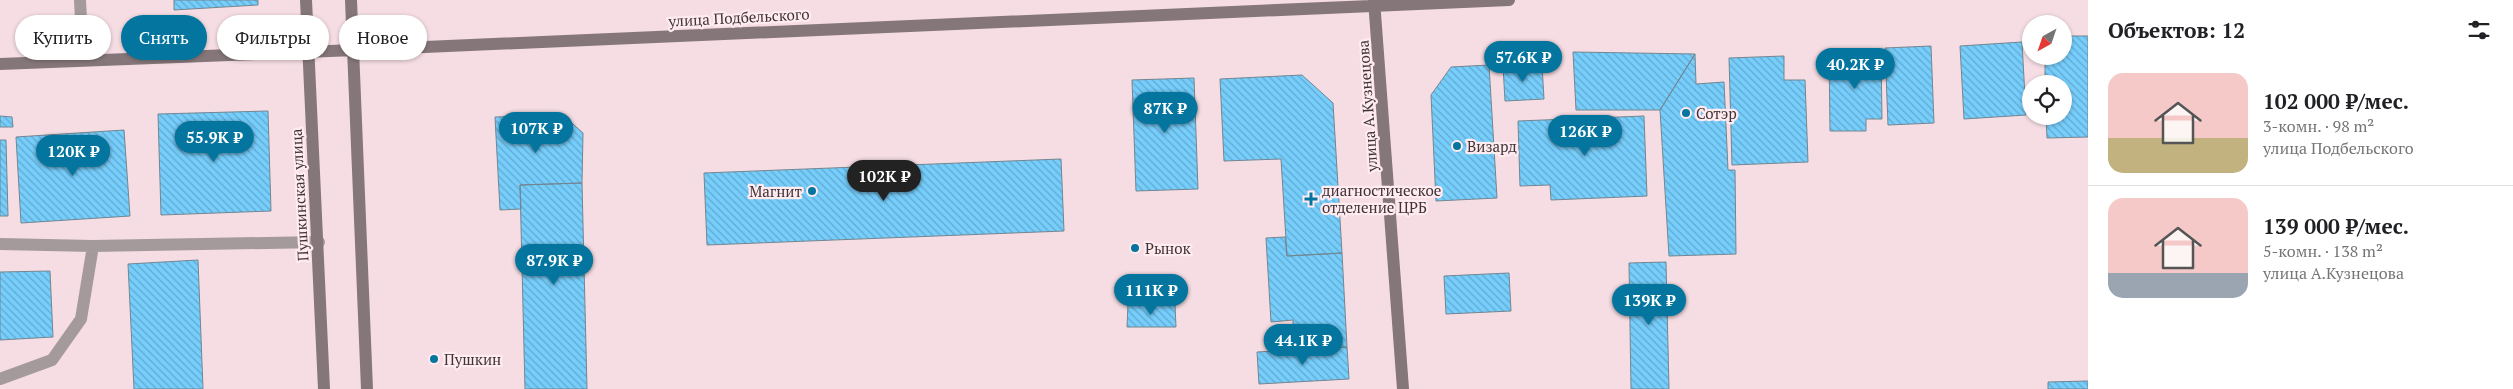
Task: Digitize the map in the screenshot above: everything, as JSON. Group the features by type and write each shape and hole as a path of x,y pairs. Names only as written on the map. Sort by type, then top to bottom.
{"main road":[{"name":"Пушкинская улица","path":"306,0 307,15"},
{"path":"351,0 352,15"},
{"name":"улица Подбельского","path":"427,47 1374,3 1509,0"},
{"name":"улица А.Кузнецова","path":"1374,3 1403,389"},
{"name":"улица Подбельского","path":"111,59 217,55"},
{"name":"улица Подбельского","path":"0,64 84,60"},
{"name":"Пушкинская улица","path":"309,60 319,242 324,389"},
{"path":"354,60 367,389"}],"lane":[{"path":"80,0 81,15"},
{"path":"0,244 93,246 319,242"},
{"path":"0,379 52,360 81,319 93,246"}],"building":[{"path":"174,0 258,0 258,5 174,10"},
{"path":"2072,36 2088,36 2088,137 2047,138 2046,125 2072,125 2072,75 2045,75 2045,65 2072,65"},
{"path":"2022,42 2024,75 2022,75 2022,115 1964,119 1960,46"},
{"path":"1931,46 1934,123 1888,125 1885,48"},
{"path":"1573,52 1695,54 1660,110 1576,110"},
{"path":"1829,52 1881,52 1882,119 1866,119 1866,131 1830,131"},
{"path":"1695,54 1696,84 1724,82 1728,170 1735,170 1736,254 1669,256 1660,110"},
{"path":"1784,56 1784,80 1805,80 1808,162 1732,165 1729,58"},
{"path":"1489,65 1497,198 1436,201 1431,95 1451,67"},
{"path":"1542,65 1544,99 1505,101 1503,66"},
{"name":"диагностическое отделение ЦРБ","path":"1302,75 1333,103 1342,253 1287,256 1281,159 1224,161 1220,79"},
{"path":"1194,78 1198,189 1136,191 1132,80"},
{"path":"268,111 271,211 161,215 158,114"},
{"path":"563,115 583,133 582,183 520,185 521,209 500,210 495,117"},
{"path":"0,116 12,117 13,127 0,127"},
{"path":"1644,116 1647,196 1551,200 1550,185 1520,186 1518,121"},
{"path":"124,130 130,216 21,223 16,137"},
{"path":"0,140 6,140 8,216 0,216"},
{"path":"1061,159 1064,231 707,245 704,173"},
{"path":"582,183 587,389 525,389 520,185"},
{"path":"1285,237 1287,256 1342,253 1347,347 1294,350 1293,320 1271,322 1266,238"},
{"path":"198,260 203,389 134,389 128,264"},
{"path":"1666,262 1669,389 1631,389 1629,263"},
{"path":"50,271 53,337 0,340 0,272"},
{"path":"1509,273 1511,311 1446,314 1444,276"},
{"path":"1128,304 1175,305 1176,327 1127,327"},
{"path":"1347,347 1349,379 1259,384 1257,352"},
{"path":"2088,381 2088,389 2048,389 2048,382"}],"place":[{"name":"Сотэр","path":"1686,113"},
{"name":"Визард","path":"1457,146"},
{"name":"Магнит","path":"812,191"},
{"name":"диагностическое отделение ЦРБ","path":"1311,199"},
{"name":"Рынок","path":"1135,248"},
{"name":"Пушкин","path":"434,359"}]}
